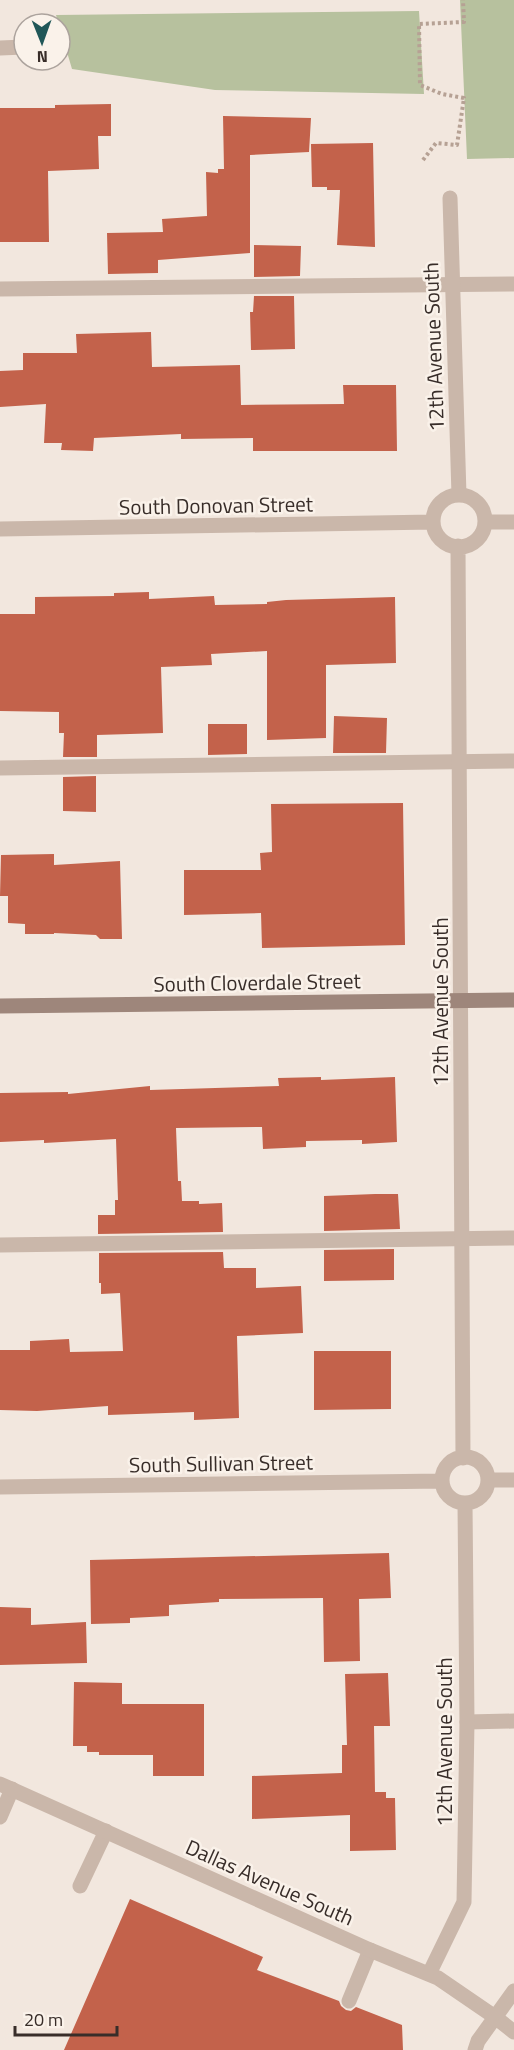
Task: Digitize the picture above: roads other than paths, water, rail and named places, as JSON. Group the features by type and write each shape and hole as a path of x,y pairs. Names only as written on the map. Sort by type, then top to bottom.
{"main road":[{"name":"South Cloverdale Street","path":"0,1006 514,1000"}],"street":[{"name":"12th Avenue South","path":"450,198 459,495"},
{"path":"0,289 514,284"},
{"path":"459,495 473,499 479,504 485,522 481,535 475,541 458,546 450,545 442,540 436,533 433,522 436,508 442,501 459,495"},
{"name":"South Donovan Street","path":"0,529 433,522"},
{"path":"485,522 514,522"},
{"name":"12th Avenue South","path":"458,546 464,1458"},
{"path":"0,768 514,761"},
{"path":"0,1245 514,1239"},
{"path":"464,1458 482,1464 488,1480 482,1497 465,1503 452,1500 442,1481 444,1471 449,1464 454,1460 464,1458"},
{"path":"488,1480 514,1480"},
{"name":"South Sullivan Street","path":"0,1487 442,1481"},
{"name":"12th Avenue South","path":"429,1974 464,1902 467,1722 465,1503"},
{"path":"467,1722 514,1721"},
{"path":"0,1817 6,1786"},
{"name":"Dallas Avenue South","path":"6,1786 370,1950 429,1974 514,2032"},
{"path":"80,1886 106,1831"},
{"path":"350,2001 370,1950"},
{"path":"475,2050 478,2041 514,1991"}]}
